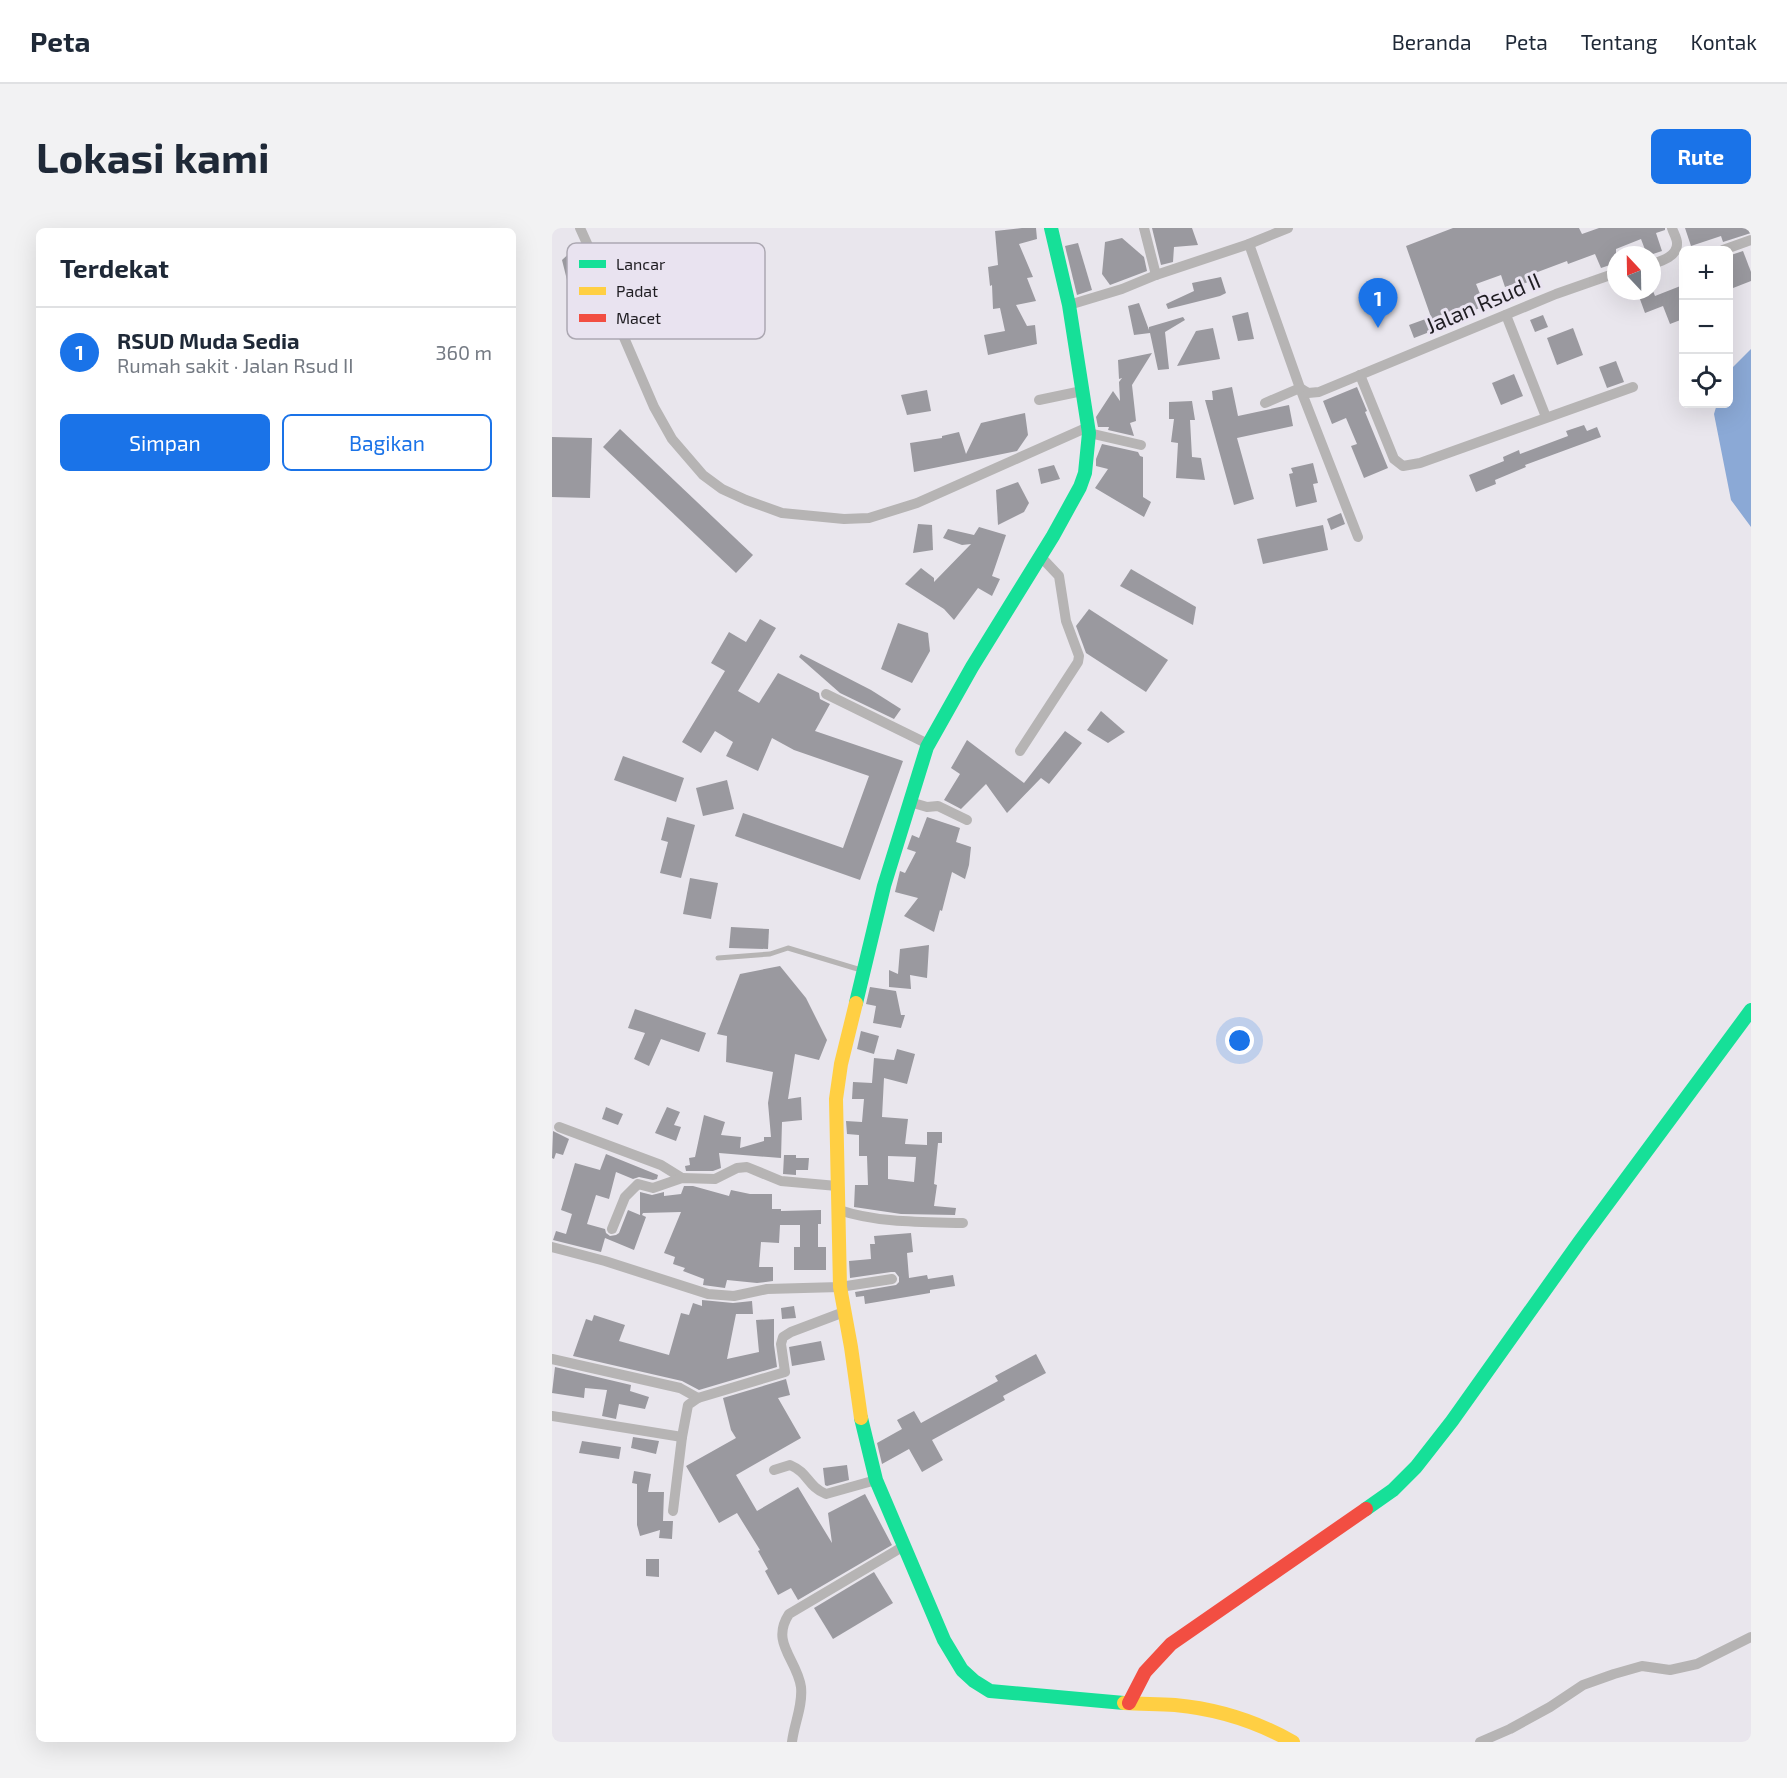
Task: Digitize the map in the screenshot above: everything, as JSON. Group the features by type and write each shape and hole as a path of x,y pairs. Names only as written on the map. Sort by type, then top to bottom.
{"street":[{"path":"580,228 587,243"},
{"path":"1051,228 1069,305 1089,430 1085,473 1041,557 972,667 928,744 884,886 841,1064 836,1099 840,1287 861,1418 876,1480 953,1660 976,1684 990,1691 1219,1710 1247,1718 1293,1742"},
{"path":"1144,228 1156,275"},
{"path":"1069,305 1250,244 1288,228"},
{"path":"1672,228 1679,248"},
{"path":"1733,246 1751,240"},
{"path":"1661,261 1672,255 1677,243"},
{"path":"1250,244 1300,388 1358,537"},
{"name":"Jalan Rsud II","path":"1300,388 1308,393 1319,392 1607,276"},
{"path":"1506,315 1546,417"},
{"path":"625,339 654,407 672,440 704,475 722,489 783,513 844,519 869,518 917,503 1089,430 1141,446"},
{"path":"1360,375 1394,459 1403,466 1420,463 1633,387"},
{"path":"1265,403 1300,388"},
{"path":"1039,400 1082,391"},
{"path":"1020,751 1078,662 1079,656 1066,621 1059,576 1041,557"},
{"path":"826,694 928,744"},
{"path":"910,802 927,807 938,806 967,820"},
{"path":"1129,1703 1145,1672 1171,1644 1393,1490 1404,1480 1452,1421 1580,1241 1751,1010"},
{"path":"559,1127 662,1165 682,1178"},
{"path":"612,1229 625,1197 638,1184 653,1188 682,1178 716,1179 737,1168 747,1167 781,1181 837,1186"},
{"path":"839,1210 856,1216 918,1222 963,1223"},
{"path":"552,1247 605,1261 708,1294 734,1296 767,1289 840,1287 892,1279"},
{"path":"673,1511 688,1405 698,1398 785,1372 781,1344 783,1337 844,1312"},
{"path":"552,1360 680,1388 698,1398"},
{"path":"552,1416 682,1437"},
{"path":"774,1470 790,1465 801,1470 814,1489 825,1494 876,1480"},
{"path":"792,1742 793,1728 801,1701 801,1686 782,1642 782,1624 789,1614 904,1546"},
{"path":"1480,1742 1530,1718 1583,1685 1642,1666 1670,1670 1697,1664 1751,1638"}],"lane":[{"path":"718,958 770,954 788,948 863,970"}],"water":[{"path":"1751,349 1751,527 1731,500 1714,414 1716,408 1733,408 1733,367"}],"building":[{"path":"1036,228 1037,239 1019,244 1033,277 1027,278 1036,301 1016,305 1027,326 1035,325 1037,344 988,355 984,335 1005,331 1000,308 993,309 992,285 990,286 988,267 998,265 995,231"},
{"path":"1152,228 1192,228 1198,245 1174,247 1173,262 1161,265"},
{"path":"1453,228 1579,228 1582,234 1599,228 1665,228 1656,233 1660,246 1644,246 1641,239 1624,246 1607,246 1607,266 1601,268 1595,254 1535,273 1537,279 1520,285 1519,282 1505,287 1501,275 1476,284 1485,306 1462,315 1463,319 1414,338 1409,325 1431,317 1406,246"},
{"path":"1685,228 1751,228 1751,233 1723,242 1721,236 1691,246"},
{"path":"1122,238 1144,257 1147,271 1110,285 1102,274 1105,242"},
{"path":"1078,243 1092,290 1077,295 1065,246"},
{"path":"1743,251 1751,272 1751,281 1733,288 1733,254"},
{"path":"567,255 567,280 562,260"},
{"path":"1221,277 1226,293 1168,309 1166,304 1194,291 1192,283"},
{"path":"1679,287 1679,321 1670,324 1663,306 1645,313 1640,300 1661,300 1661,294"},
{"path":"1139,303 1149,330 1149,327 1183,317 1185,320 1165,332 1169,369 1158,370 1150,333 1134,335 1128,306"},
{"path":"1248,312 1254,339 1238,341 1232,316"},
{"path":"1543,315 1548,327 1535,332 1530,320"},
{"path":"1213,328 1220,359 1177,366 1196,331"},
{"path":"1573,328 1583,355 1557,365 1547,338"},
{"path":"1152,353 1132,385 1136,421 1130,423 1134,436 1108,430 1109,427 1098,427 1096,417 1113,391 1120,401 1119,382 1122,378 1119,379 1118,360"},
{"path":"1616,361 1624,382 1607,388 1599,367"},
{"path":"1514,374 1523,396 1501,405 1492,383"},
{"path":"1232,387 1238,416 1289,405 1293,426 1237,438 1254,499 1234,505 1205,400 1213,400 1212,391"},
{"path":"1357,387 1388,468 1364,478 1351,446 1357,444 1346,418 1332,424 1323,401"},
{"path":"927,390 931,411 907,415 901,395"},
{"path":"1192,401 1195,420 1190,420 1192,457 1201,458 1205,480 1176,478 1178,443 1171,442 1174,419 1169,419 1169,402"},
{"path":"1025,413 1028,435 1017,451 914,472 910,443 942,438 942,436 959,432 966,454 981,423"},
{"path":"1584,425 1587,431 1597,427 1601,437 1525,465 1526,467 1495,480 1496,484 1476,492 1469,475 1504,461 1503,457 1519,450 1520,454 1568,436 1566,431"},
{"path":"620,429 753,555 736,573 603,447"},
{"path":"552,437 592,438 590,498 552,497"},
{"path":"1102,444 1138,452 1143,457 1143,497 1151,502 1144,517 1095,488 1108,469 1096,466 1096,459"},
{"path":"1313,463 1318,483 1313,484 1317,502 1296,507 1289,474 1293,473 1291,468"},
{"path":"1054,465 1060,479 1041,484 1038,469"},
{"path":"1018,482 1029,503 1024,512 998,525 996,490"},
{"path":"1341,513 1345,524 1331,530 1327,519"},
{"path":"918,524 932,525 933,550 913,553"},
{"path":"1323,525 1328,550 1263,564 1257,539"},
{"path":"979,527 1006,535 992,576 1000,579 992,596 978,588 954,620 944,609 905,584 921,568 934,578 934,582 971,544 962,545 943,538 948,529 974,535"},
{"path":"1131,569 1196,607 1193,625 1120,586"},
{"path":"1089,609 1168,660 1146,692 1086,653 1076,626"},
{"path":"760,619 776,628 738,691 759,703 778,673 819,693 820,699 830,704 815,731 903,761 860,880 735,836 743,813 843,848 869,776 794,750 772,738 758,771 726,756 733,742 715,731 701,753 682,742 725,671 711,663 729,632 746,642"},
{"path":"898,623 928,633 930,651 912,683 881,669"},
{"path":"801,654 871,690 901,709 894,719 840,693 799,657"},
{"path":"1101,711 1125,732 1108,743 1087,730"},
{"path":"1065,731 1082,743 1049,784 1041,778 1007,813 986,784 961,809 944,800 960,774 951,768 967,740 1024,783"},
{"path":"623,756 684,778 676,802 614,780"},
{"path":"727,780 734,809 703,816 696,788"},
{"path":"667,817 695,825 681,878 660,873 668,842 661,840"},
{"path":"927,817 960,828 956,842 971,847 965,879 952,872 934,932 904,916 918,898 895,892 900,871 905,873 916,852 907,849 912,835 919,838"},
{"path":"690,878 718,883 711,919 683,914"},
{"path":"731,927 769,929 768,949 729,948"},
{"path":"929,945 927,978 910,975 911,989 889,987 889,970 898,974 900,949"},
{"path":"780,966 806,998 827,1040 819,1060 795,1054 788,1099 801,1097 802,1120 782,1122 781,1158 719,1153 721,1168 713,1171 686,1171 685,1166 690,1165 689,1158 695,1157 704,1115 725,1122 721,1135 741,1137 740,1148 764,1141 764,1137 771,1137 768,1103 773,1072 726,1062 727,1036 717,1034 740,974"},
{"path":"870,987 896,991 901,1015 905,1015 901,1028 873,1023 876,1006 866,1004"},
{"path":"635,1009 706,1033 699,1052 661,1039 649,1066 634,1059 645,1033 628,1028"},
{"path":"861,1031 879,1036 874,1054 857,1049"},
{"path":"897,1049 915,1054 907,1084 884,1078 882,1117 908,1119 905,1144 927,1145 927,1132 942,1132 942,1143 938,1143 934,1206 956,1208 955,1215 901,1214 854,1207 855,1185 868,1185 867,1156 859,1156 859,1135 847,1134 846,1121 862,1122 864,1099 852,1099 853,1082 872,1083 874,1058 894,1060","holes":["888,1156 916,1157 914,1182 888,1179"]},
{"path":"606,1107 623,1114 618,1125 602,1119"},
{"path":"667,1107 680,1112 674,1125 681,1127 676,1141 655,1133"},
{"path":"553,1131 569,1139 563,1155 556,1153 554,1159 552,1158"},
{"path":"606,1154 658,1175 657,1179 639,1177 633,1179 616,1172 609,1199 596,1195 587,1224 605,1229 610,1236 616,1235 619,1233 628,1210 640,1215 640,1192 652,1195 664,1192 664,1196 681,1194 684,1186 693,1186 729,1196 731,1190 750,1194 772,1194 772,1209 781,1209 781,1211 821,1210 821,1224 818,1224 818,1247 826,1247 826,1270 794,1270 794,1247 800,1247 800,1225 780,1225 779,1243 761,1242 759,1267 773,1267 773,1281 757,1283 727,1280 725,1288 703,1285 704,1279 683,1271 685,1268 673,1264 675,1257 664,1253 681,1212 643,1213 642,1215 646,1217 634,1250 605,1238 601,1252 553,1240 556,1231 566,1234 572,1214 561,1210 575,1163 600,1170"},
{"path":"784,1155 809,1158 808,1170 796,1170 796,1175 783,1174"},
{"path":"911,1233 913,1252 907,1253 909,1278 927,1275 928,1279 953,1275 955,1286 930,1290 930,1293 865,1304 864,1296 856,1297 855,1292 896,1285 899,1277 895,1272 891,1272 850,1278 849,1261 871,1259 870,1244 875,1244 874,1236"},
{"path":"702,1300 733,1303 752,1301 753,1314 736,1314 727,1359 759,1352 756,1320 774,1319 777,1367 699,1390 682,1381 573,1356 586,1319 592,1321 594,1315 625,1325 619,1341 669,1355 681,1313 689,1315 693,1303 702,1306"},
{"path":"794,1306 796,1318 782,1319 781,1308"},
{"path":"821,1341 825,1360 792,1366 789,1347"},
{"path":"1036,1354 1046,1373 1003,1396 1005,1400 932,1440 943,1460 922,1472 909,1449 882,1464 877,1443 902,1429 897,1420 914,1411 921,1423 998,1381 995,1376"},
{"path":"555,1367 631,1385 630,1391 649,1397 645,1409 619,1404 616,1419 602,1416 607,1390 585,1388 584,1398 552,1393"},
{"path":"786,1379 790,1395 778,1398 801,1438 736,1475 757,1511 798,1487 832,1543 828,1513 865,1494 892,1545 798,1600 791,1588 778,1595 765,1571 768,1569 758,1551 760,1550 737,1513 719,1523 686,1466 736,1438 731,1430 723,1398"},
{"path":"633,1437 659,1441 656,1454 631,1448"},
{"path":"582,1441 621,1447 619,1459 579,1453"},
{"path":"847,1465 849,1480 825,1485 823,1468"},
{"path":"634,1471 651,1474 648,1492 664,1492 663,1521 673,1521 672,1539 659,1538 660,1530 640,1536 637,1525 637,1484 632,1483"},
{"path":"646,1559 659,1559 659,1577 646,1576"},
{"path":"874,1572 893,1603 833,1639 814,1608"}],"traffic: fast":[{"path":"856,1003 884,886 927,747 972,667 1053,536 1080,487 1085,473 1089,433 1069,305 1051,228"},
{"path":"1366,1509 1393,1490 1416,1467 1452,1421 1580,1241 1751,1010"},
{"path":"861,1418 876,1480 944,1640 962,1670 990,1691 1124,1703"}],"traffic: slow":[{"path":"856,1003 841,1064 836,1099 840,1287 861,1418"},
{"path":"1124,1703 1175,1705 1221,1713 1251,1722 1293,1742"}],"traffic: jam":[{"path":"1129,1703 1145,1672 1171,1644 1366,1509"}],"place":[{"name":"RSUD Muda Sedia","path":"1378,328"}]}
